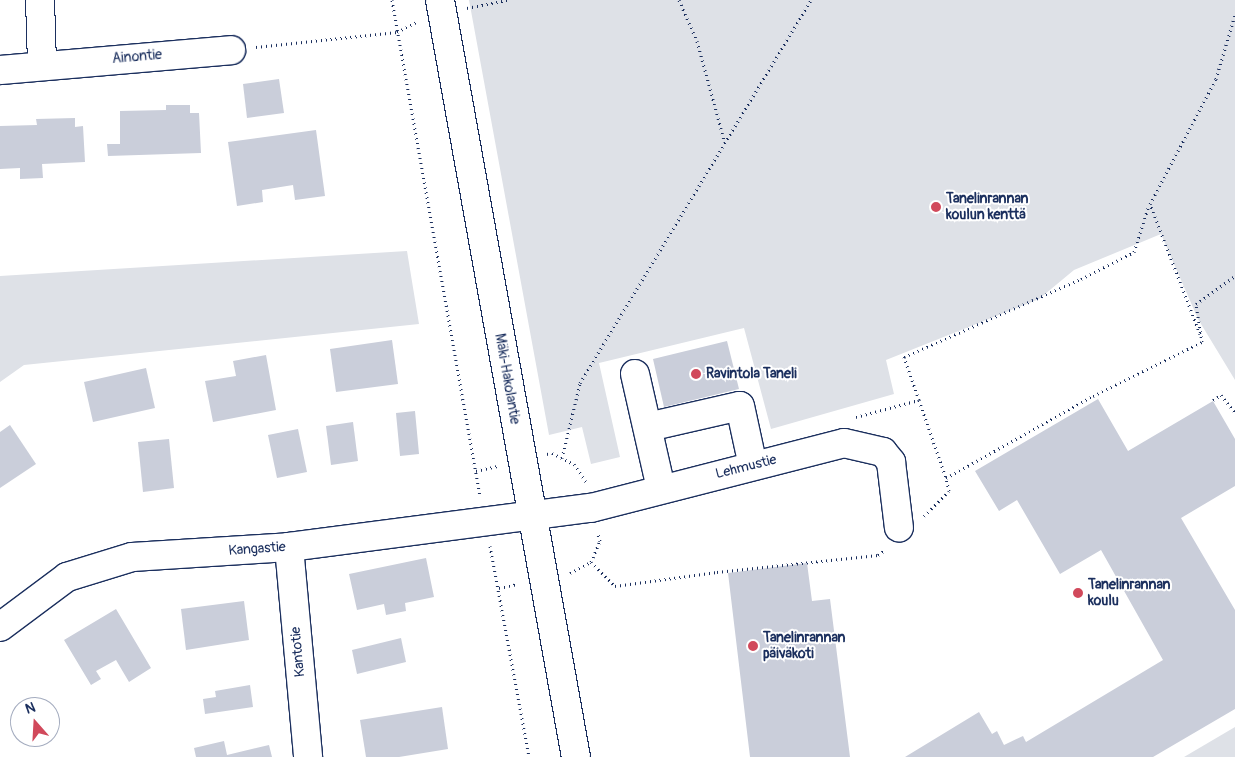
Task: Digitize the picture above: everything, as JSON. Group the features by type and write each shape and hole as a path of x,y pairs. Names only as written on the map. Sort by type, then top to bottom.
{"street":[{"path":"40,0 42,65"},
{"name":"Mäki-Hakolantie","path":"440,0 576,757"},
{"name":"Ainontie","path":"0,70 231,50"},
{"path":"635,374 661,488"},
{"path":"648,426 740,406 753,466"},
{"name":"Lehmustie","path":"532,516 591,508 661,488 844,443 883,452 891,462 903,531"},
{"name":"Kangastie","path":"0,627 67,577 132,557 289,547 532,516"},
{"name":"Kantotie","path":"289,547 308,757"}],"path":[{"path":"392,0 485,523 530,757"},
{"path":"679,0 697,42 724,140"},
{"path":"562,458 580,383 724,140 811,0"},
{"path":"919,400 904,357 1080,279 1134,252 1150,204 1216,79 1235,15"},
{"path":"231,50 397,32"},
{"path":"1150,204 1202,342"},
{"path":"1202,342 1196,304 1235,276"},
{"path":"499,588 564,576 591,562 615,586 717,572 878,556 903,531 949,491 946,478 1093,396 1202,342"},
{"path":"1213,400 1221,395 1235,412"}],"shaded area":[{"path":"469,0 1235,0 1235,380 1198,319 1161,234 1074,270 1039,299 886,360 894,394 771,429 744,328 599,363 620,457 591,464 582,427 549,435"},
{"path":"407,251 419,324 24,365 0,382 0,276"},
{"path":"1235,727 1235,757 1184,757"}],"building":[{"path":"279,79 284,113 247,118 243,84"},
{"path":"166,105 190,105 190,113 199,113 201,153 108,156 107,144 120,144 120,111 166,110"},
{"path":"75,118 75,127 83,126 85,162 42,164 43,178 20,179 20,168 0,169 0,126 37,125 36,119"},
{"path":"316,130 325,196 295,200 293,185 262,190 263,202 237,206 228,142"},
{"path":"392,340 398,384 336,392 330,349"},
{"name":"Ravintola Taneli","path":"727,341 739,389 664,407 653,359"},
{"path":"266,355 276,410 213,422 205,381 236,376 233,361"},
{"path":"146,368 155,408 93,422 84,382"},
{"path":"1098,399 1128,451 1213,401 1235,439 1235,486 1181,518 1235,610 1235,709 1153,757 905,757 979,712 992,734 997,731 1004,745 1023,736 1026,742 1163,660 1101,550 1060,574 1017,500 999,511 975,471"},
{"path":"415,411 419,454 400,456 396,413"},
{"path":"353,422 358,461 331,465 326,426"},
{"path":"10,425 36,464 0,488 0,432"},
{"path":"298,429 307,472 277,478 268,435"},
{"path":"169,439 174,488 143,492 138,442"},
{"path":"426,558 434,597 405,603 406,611 386,615 384,604 357,610 349,574"},
{"path":"807,563 812,601 830,599 850,757 750,757 728,573"},
{"path":"244,601 249,640 186,650 181,609"},
{"path":"116,609 151,668 129,682 116,660 96,671 101,679 91,685 64,640"},
{"path":"401,638 406,662 357,674 352,650"},
{"path":"250,685 253,707 205,714 203,699 216,697 215,691"},
{"path":"442,707 448,749 399,757 366,757 360,720"},
{"path":"224,741 227,755 269,745 272,757 196,757 194,748"}],"place":[{"name":"Tanelinrannan koulun kenttä","path":"936,207"},
{"name":"Ravintola Taneli","path":"696,374"},
{"name":"Tanelinrannan koulu","path":"1078,593"},
{"name":"Tanelinrannan päiväkoti","path":"753,646"}]}
